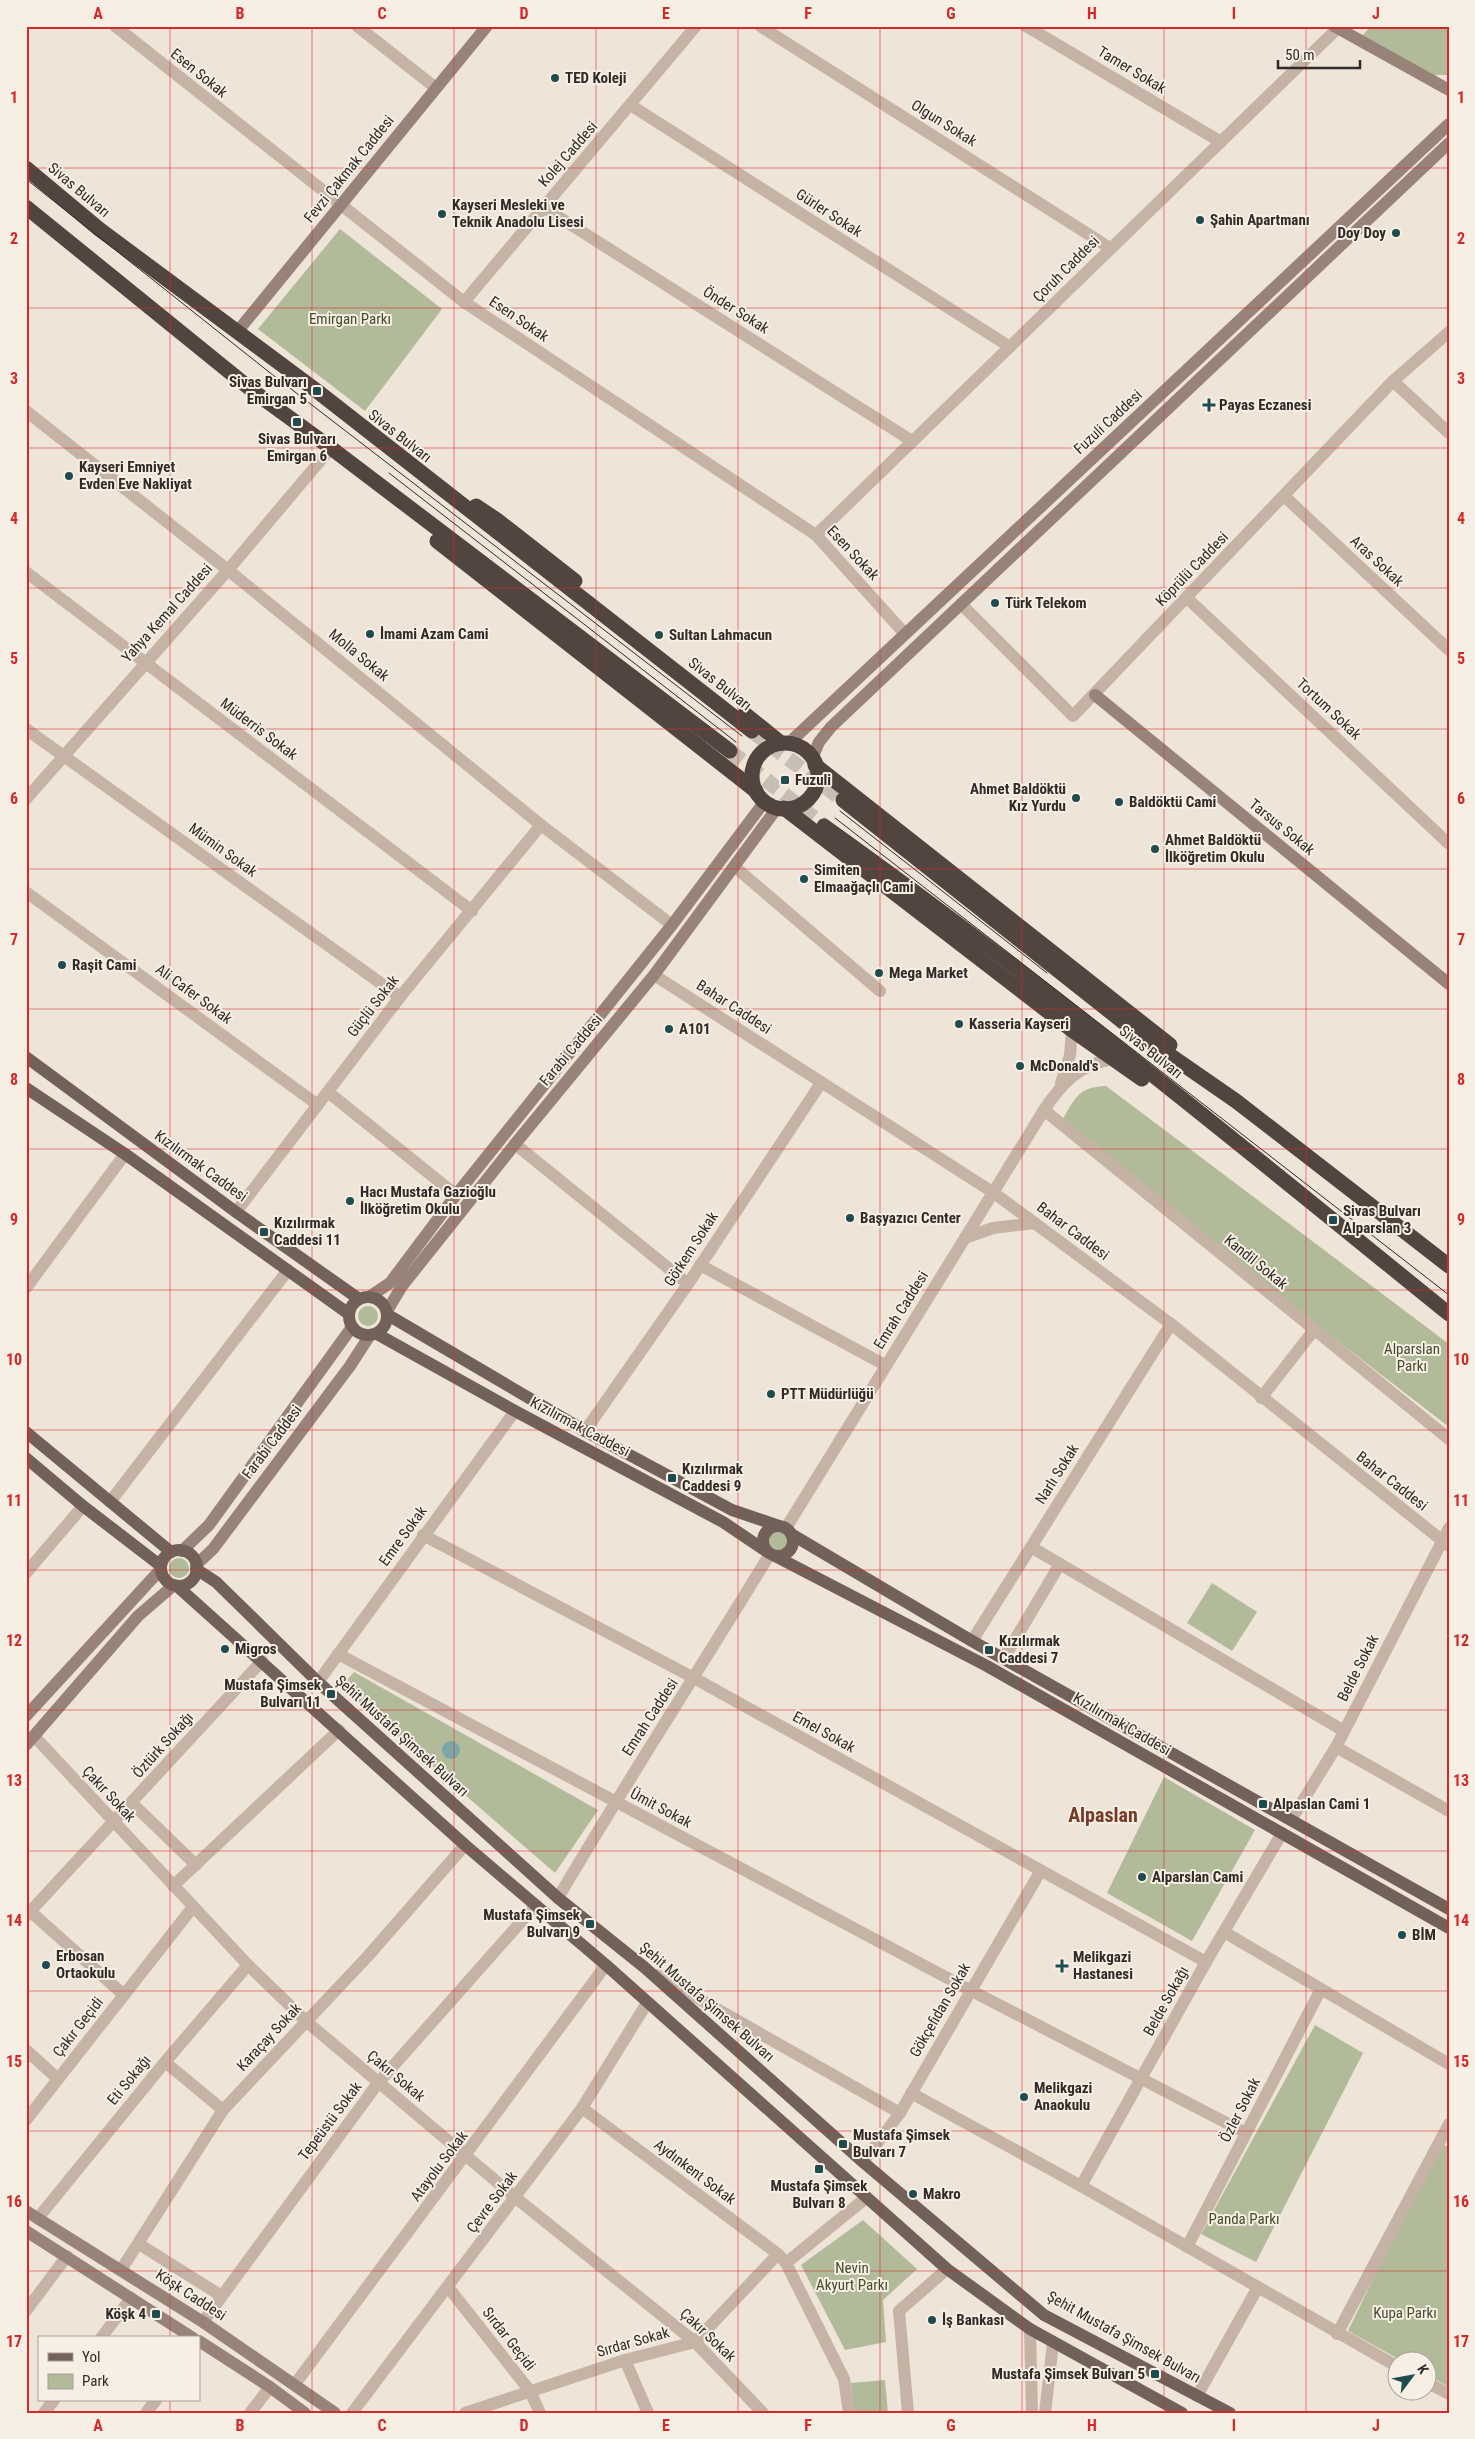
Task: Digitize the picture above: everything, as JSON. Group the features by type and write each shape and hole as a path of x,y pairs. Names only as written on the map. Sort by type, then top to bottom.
{"highway":[{"path":"26,157 158,272"},
{"name":"Sivas Bulvarı","path":"26,168 98,229 317,391 395,454 752,731"},
{"path":"26,207 253,391 730,751"},
{"path":"26,220 70,254 136,296"},
{"path":"331,448 419,527 770,802 1072,1030 1112,1059 1231,1138"},
{"path":"395,454 497,520 785,743 802,748 814,762 1139,1019 1236,1101"},
{"path":"785,743 768,747 754,763 752,777 770,802 798,806 809,797 816,785 814,762"},
{"name":"Sivas Bulvarı","path":"843,800 1132,1029 1236,1101 1449,1266"},
{"name":"Sivas Bulvarı","path":"824,826 928,900 1231,1138 1449,1314"}],"main road":[{"name":"Kızılırmak Caddesi","path":"26,1056 236,1212 364,1298"},
{"path":"26,1088 125,1154 349,1314"},
{"path":"364,1298 380,1301 387,1313 385,1326 373,1335 363,1335 352,1327 349,1314 354,1303 364,1298"},
{"name":"Kızılırmak Caddesi","path":"387,1313 585,1431 732,1510 785,1529 972,1641 1449,1909"},
{"name":"Kızılırmak Caddesi","path":"373,1335 723,1522 770,1554 987,1666 1449,1928"},
{"path":"26,1432 110,1502 177,1552 191,1556 196,1567 190,1582 175,1586"},
{"path":"26,1458 161,1568 165,1579 262,1661 465,1845 648,2003 946,2269 1030,2329 1182,2413"},
{"path":"772,1528 785,1529 793,1543 790,1550 782,1556 770,1554 763,1542 765,1534 772,1528"},
{"path":"161,1568 163,1559 177,1552"},
{"name":"Şehit Mustafa Şimsek Bulvarı","path":"196,1567 216,1582 318,1682 558,1898 644,1967 863,2162 1044,2315 1230,2413"}],"street":[{"name":"Esen Sokak","path":"115,26 464,302 816,535 905,634"},
{"path":"357,26 436,88"},
{"name":"Fevzi Çakmak Caddesi","path":"237,332 487,26"},
{"name":"Kolej Caddesi","path":"464,302 543,207 632,106 696,26"},
{"name":"Olgun Sokak","path":"760,26 1110,248"},
{"name":"Tamer Sokak","path":"1026,26 1221,142"},
{"path":"1337,27 1449,90"},
{"name":"Çoruh Caddesi","path":"816,535 1010,348 1337,27"},
{"name":"Gürler Sokak","path":"632,106 1010,348"},
{"name":"Fuzuli Caddesi","path":"785,743 905,634 1449,124"},
{"name":"Fuzuli Caddesi","path":"814,762 820,742 831,727 1449,143"},
{"name":"Önder Sokak","path":"543,207 912,441"},
{"name":"Köprülü Caddesi","path":"961,604 1073,716 1393,381 1449,332"},
{"path":"1393,381 1449,433"},
{"name":"Molla Sokak","path":"26,411 228,570 541,825 672,924"},
{"name":"Yahya Kemal Caddesi","path":"26,799 228,570 331,448"},
{"name":"Aras Sokak","path":"1284,496 1449,650"},
{"name":"Müderris Sokak","path":"26,572 472,911"},
{"name":"Tortum Sokak","path":"1186,598 1449,844"},
{"name":"Tarsus Sokak","path":"1094,695 1449,984"},
{"name":"Mümin Sokak","path":"26,728 400,997"},
{"name":"Farabi Caddesi","path":"387,1313 402,1286 515,1144 654,975 734,868 770,802"},
{"name":"Farabi Caddesi","path":"364,1298 390,1283 456,1195 770,802"},
{"name":"Güçlü Sokak","path":"236,1212 400,997 541,825"},
{"path":"734,868 880,991"},
{"name":"Ali Cafer Sokak","path":"26,892 318,1105"},
{"name":"Bahar Caddesi","path":"654,975 994,1193 1171,1324 1261,1398 1445,1543"},
{"path":"1059,1088 1070,1055 1072,1030"},
{"path":"1059,1088 1079,1071 1095,1063 1112,1059"},
{"name":"Görkem Sokak","path":"585,1431 688,1284 821,1083"},
{"name":"Emrah Caddesi","path":"785,1529 1059,1088"},
{"path":"328,1092 456,1195"},
{"name":"Kandil Sokak","path":"1044,1110 1449,1439"},
{"path":"515,1144 688,1284"},
{"path":"26,1288 30,1274 125,1154"},
{"path":"965,1238 993,1228 1035,1223"},
{"path":"700,1265 885,1366"},
{"path":"110,1502 288,1270"},
{"name":"Narlı Sokak","path":"972,1641 1171,1324"},
{"name":"Farabi Caddesi","path":"177,1552 209,1526 352,1327"},
{"path":"1261,1398 1314,1330"},
{"name":"Farabi Caddesi","path":"196,1567 213,1549 373,1335"},
{"name":"Emre Sokak","path":"318,1682 423,1535 515,1411"},
{"path":"26,1572 83,1506"},
{"name":"Belde Sokak","path":"1291,1820 1336,1747 1445,1543 1449,1528"},
{"name":"Emel Sokak","path":"423,1535 694,1678 1040,1872 1206,1962"},
{"path":"1031,1547 1344,1730"},
{"name":"Emrah Caddesi","path":"558,1898 615,1802 770,1554"},
{"path":"1004,1658 1060,1564"},
{"path":"26,1716 161,1568"},
{"path":"30,1741 138,1616 175,1586"},
{"name":"Ümit Sokak","path":"338,1654 970,1990 1246,2133"},
{"name":"Öztürk Sokağı","path":"28,1914 262,1661"},
{"path":"173,1886 339,1730"},
{"name":"Çakır Sokak","path":"30,1741 114,1823 248,1965 307,2022 516,2198 695,2342 763,2413"},
{"path":"1336,1747 1449,1811"},
{"path":"132,1803 196,1865"},
{"name":"Belde Sokağı","path":"1081,2186 1206,1962 1282,1833"},
{"name":"Karaçay Sokak","path":"121,2270 223,2110 368,1956 465,1845"},
{"name":"Gökçefidan Sokak","path":"863,2162 900,2113 1040,1872"},
{"name":"Tepeüstü Sokak","path":"203,2322 220,2295 378,2083 536,1905"},
{"name":"Çakır Geçidi","path":"26,2120 192,1907"},
{"path":"28,1914 124,1995"},
{"path":"1224,1932 1449,2064"},
{"name":"Eti Sokağı","path":"38,2218 165,2062 248,1965"},
{"name":"Atayolu Sokak","path":"295,2384 606,1966"},
{"path":"644,1967 900,2113"},
{"name":"Özler Sokak","path":"1188,2247 1321,1989"},
{"name":"Çevre Sokak","path":"352,2413 582,2108 648,2003"},
{"path":"26,2050 58,2079"},
{"path":"165,2062 223,2110"},
{"path":"911,2094 1081,2186 1337,2334 1388,2361"},
{"name":"Aydınkent Sokak","path":"582,2108 782,2258"},
{"path":"1337,2334 1448,2128"},
{"path":"695,2342 782,2258 866,2198"},
{"name":"Köşk Caddesi","path":"26,2211 203,2322 335,2413"},
{"path":"26,2231 190,2336"},
{"path":"139,2244 220,2295"},
{"path":"26,2311 67,2256"},
{"path":"782,2258 844,2379 849,2413"},
{"path":"908,2413 899,2311 946,2269"},
{"path":"1196,2396 1258,2287"},
{"name":"Sırdar Geçidi","path":"448,2288 530,2391 540,2413"},
{"path":"102,2336 131,2298"},
{"path":"1030,2329 1032,2413"},
{"path":"200,2342 270,2387 304,2413"},
{"name":"Sırdar Sokak","path":"465,2413 625,2360 695,2342"},
{"path":"1045,2413 1053,2343"},
{"path":"625,2360 648,2413"},
{"path":"250,2413 270,2387"},
{"path":"44,2413 52,2402"},
{"path":"146,2413 154,2402"}],"green space":[{"path":"1371,26 1449,26 1449,75 1421,75 1362,36"},
{"name":"Emirgan Parkı","path":"340,229 442,309 365,411 258,329"},
{"name":"Alparslan Parkı","path":"1106,1086 1449,1344 1449,1427 1221,1251 1061,1122 1074,1101 1083,1092 1096,1087"},
{"path":"368,1306 375,1309 378,1316 375,1323 368,1326 361,1323 358,1316 361,1309"},
{"path":"778,1532 784,1535 787,1541 784,1547 778,1550 772,1547 769,1541 772,1535"},
{"path":"179,1558 186,1561 189,1568 186,1575 179,1578 172,1575 169,1568 172,1561"},
{"path":"1212,1583 1257,1612 1232,1651 1187,1623"},
{"path":"354,1672 598,1810 555,1873 341,1687"},
{"path":"1164,1777 1255,1830 1192,1941 1107,1893"},
{"name":"Panda Parkı","path":"1315,2025 1363,2053 1256,2262 1201,2234"},
{"name":"Kupa Parkı","path":"1443,2145 1449,2147 1449,2387 1438,2381 1438,2352 1388,2353 1348,2331 1410,2202"},
{"name":"Nevin Akyurt Parkı","path":"863,2220 917,2269 883,2300 886,2342 845,2350 801,2265"},
{"path":"885,2380 888,2413 854,2413 851,2383"}],"water":[{"path":"451,1741 457,1744 460,1750 457,1756 451,1759 445,1756 442,1750 445,1744"}],"tunnel":[{"path":"752,731 843,800"},
{"path":"730,751 824,826"}],"tram line":[{"path":"26,179 269,372 742,736"},
{"path":"389,473 736,742"},
{"path":"840,811 1047,973"},
{"path":"835,818 1449,1295"}],"place":[{"name":"TED Koleji","path":"555,78"},
{"name":"Kayseri Mesleki ve Teknik Anadolu Lisesi","path":"442,214"},
{"name":"Şahin Apartmanı","path":"1200,220"},
{"name":"Doy Doy","path":"1396,233"},
{"name":"Sivas Bulvarı Emirgan 5","path":"317,391"},
{"name":"Payas Eczanesi","path":"1209,405"},
{"name":"Sivas Bulvarı Emirgan 6","path":"297,422"},
{"name":"Kayseri Emniyet Evden Eve Nakliyat","path":"69,476"},
{"name":"Türk Telekom","path":"995,603"},
{"name":"İmami Azam Cami","path":"370,634"},
{"name":"Sultan Lahmacun","path":"659,635"},
{"name":"Fuzuli","path":"785,780"},
{"name":"Ahmet Baldöktü Kız Yurdu","path":"1076,798"},
{"name":"Baldöktü Cami","path":"1119,802"},
{"name":"Ahmet Baldöktü İlköğretim Okulu","path":"1155,849"},
{"name":"Simiten Elmaağaçlı Cami","path":"804,879"},
{"name":"Raşit Cami","path":"62,965"},
{"name":"Mega Market","path":"879,973"},
{"name":"Kasseria Kayseri","path":"959,1024"},
{"name":"A101","path":"669,1029"},
{"name":"McDonald's","path":"1020,1066"},
{"name":"Hacı Mustafa Gazioğlu İlköğretim Okulu","path":"350,1201"},
{"name":"Başyazıcı Center","path":"850,1218"},
{"name":"Sivas Bulvarı Alparslan 3","path":"1333,1220"},
{"name":"Kızılırmak Caddesi 11","path":"264,1232"},
{"name":"PTT Müdürlüğü","path":"771,1394"},
{"name":"Kızılırmak Caddesi 9","path":"672,1478"},
{"name":"Migros","path":"225,1649"},
{"name":"Kızılırmak Caddesi 7","path":"989,1650"},
{"name":"Mustafa Şimsek Bulvarı 11","path":"331,1694"},
{"name":"Alpaslan Cami 1","path":"1263,1804"},
{"name":"Alparslan Cami","path":"1142,1877"},
{"name":"Mustafa Şimsek Bulvarı 9","path":"590,1924"},
{"name":"BİM","path":"1402,1935"},
{"name":"Erbosan Ortaokulu","path":"46,1965"},
{"name":"Melikgazi Hastanesi","path":"1062,1966"},
{"name":"Melikgazi Anaokulu","path":"1024,2097"},
{"name":"Mustafa Şimsek Bulvarı 7","path":"843,2144"},
{"name":"Mustafa Şimsek Bulvarı 8","path":"819,2169"},
{"name":"Makro","path":"913,2194"},
{"name":"Köşk 4","path":"156,2314"},
{"name":"İş Bankası","path":"932,2320"},
{"name":"Mustafa Şimsek Bulvarı 5","path":"1155,2374"}],"district":[{"name":"Alpaslan","path":"1103,1815"}]}
